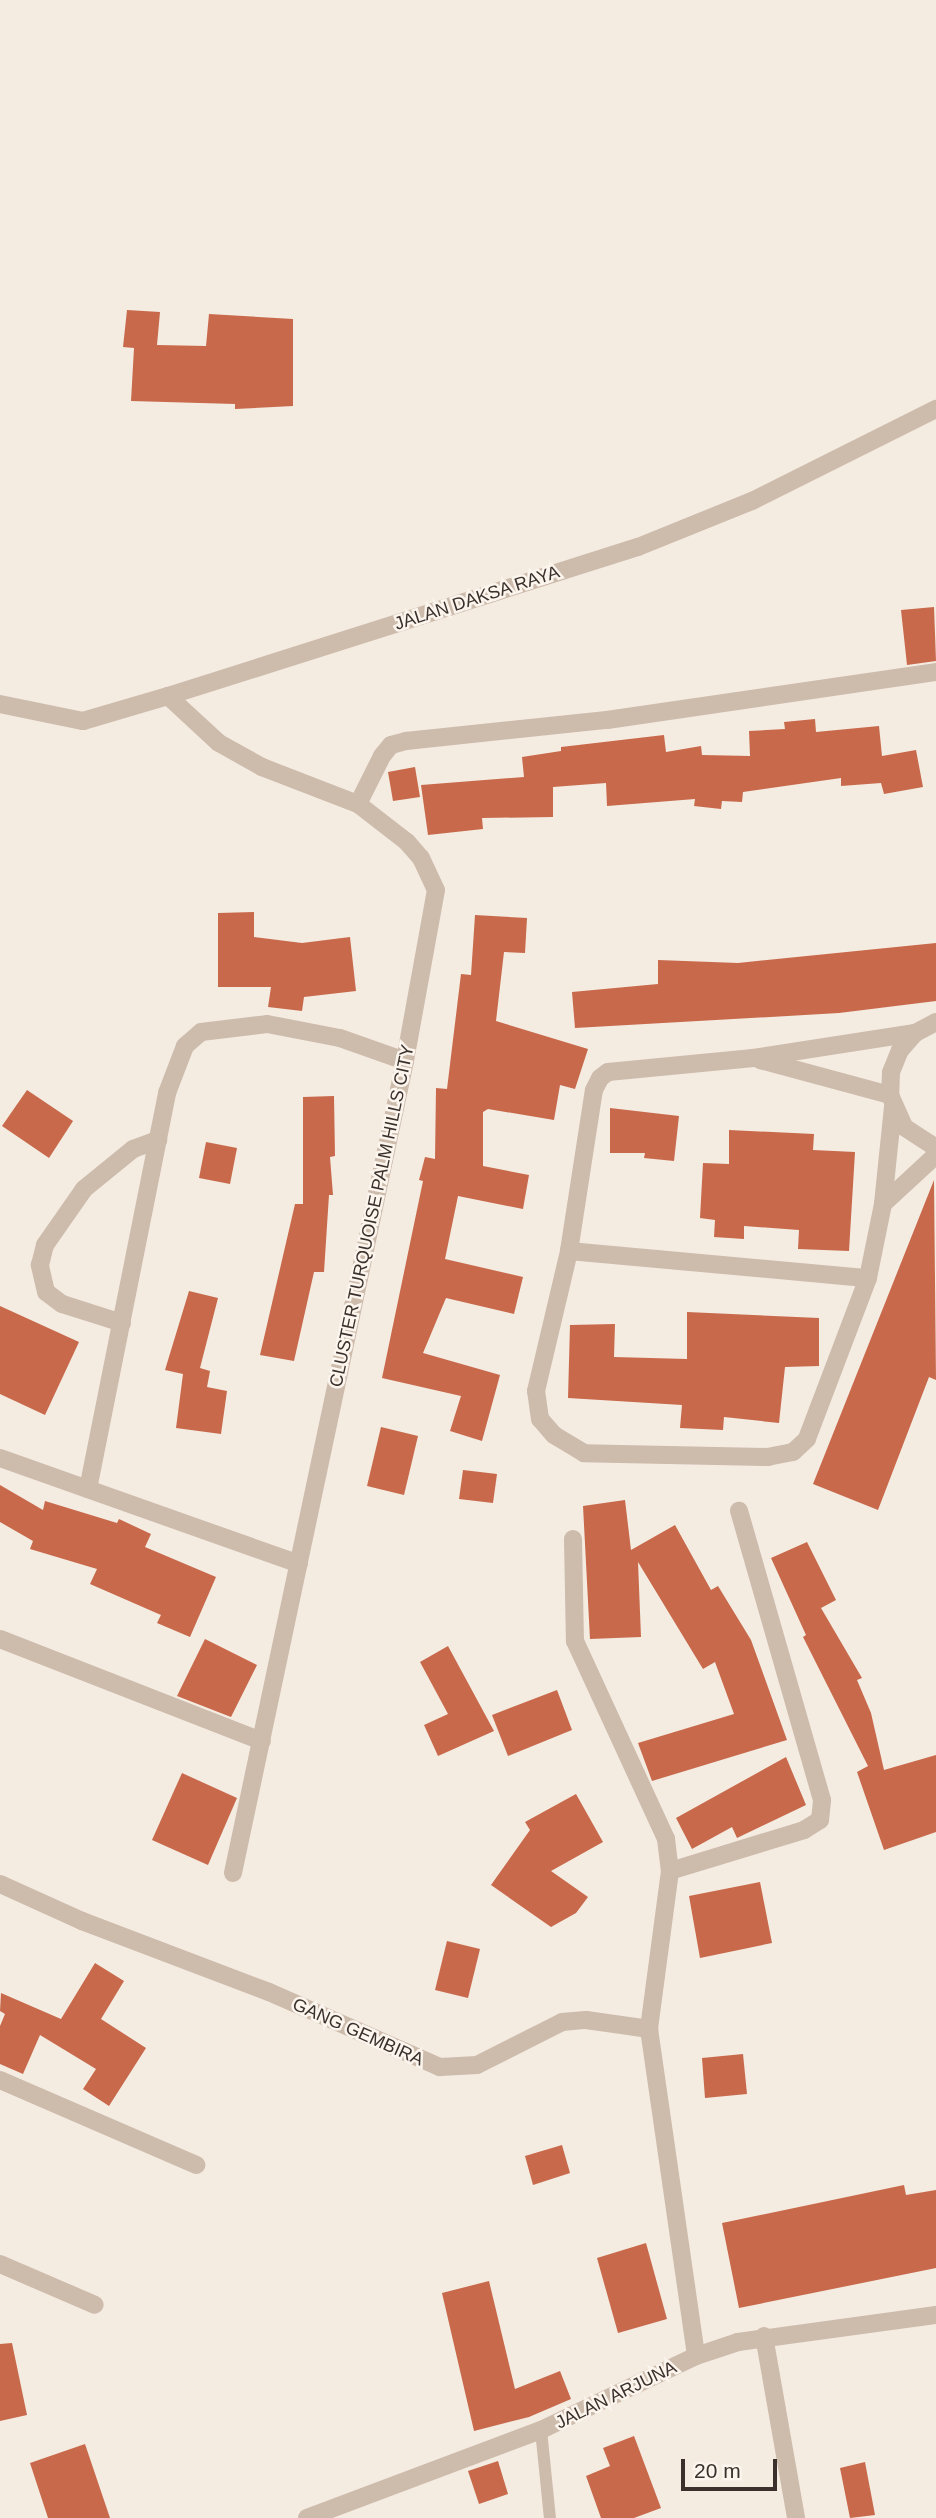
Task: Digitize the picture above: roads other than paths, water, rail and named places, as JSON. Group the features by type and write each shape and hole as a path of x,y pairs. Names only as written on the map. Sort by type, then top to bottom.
{"street":[{"name":"JALAN DAKSA RAYA","path":"0,704 83,722 168,696 638,547 752,501 936,409"},
{"path":"358,804 382,756 391,745 406,741 607,720 936,672"},
{"name":"CLUSTER TURQUOISE PALM HILLS CITY","path":"168,696 219,743 262,766 358,804 407,842 421,858 436,890 405,1061 233,1873"},
{"path":"915,1032 900,1050 891,1072 883,1205 868,1278 807,1439 793,1452 768,1457 584,1453 554,1435 540,1419 536,1391 569,1251 594,1090 600,1078 608,1072 753,1059 915,1032 936,1022"},
{"path":"88,1489 167,1093 185,1046 201,1032 267,1024 340,1038 405,1061"},
{"path":"753,1059 891,1101 904,1127 936,1148"},
{"path":"122,1323 77,1312 46,1292 40,1265 45,1245 84,1189 133,1149 158,1140"},
{"path":"883,1205 936,1155"},
{"path":"569,1251 868,1278"},
{"path":"0,1458 299,1564"},
{"path":"670,1871 804,1830 820,1819 822,1800 739,1511"},
{"path":"573,1539 575,1641 666,1839 670,1871 649,2029 696,2356"},
{"path":"0,1639 261,1741"},
{"name":"GANG GEMBIRA","path":"1,1887 82,1921 269,1992 440,2067 477,2065 562,2022 586,2020 649,2029"},
{"path":"0,2080 196,2165"},
{"path":"0,2263 95,2305"},
{"name":"JALAN ARJUNA","path":"307,2518 541,2430 696,2356 764,2336 936,2315"},
{"path":"764,2336 796,2518"}],"lane":[{"path":"541,2430 550,2518"}]}
